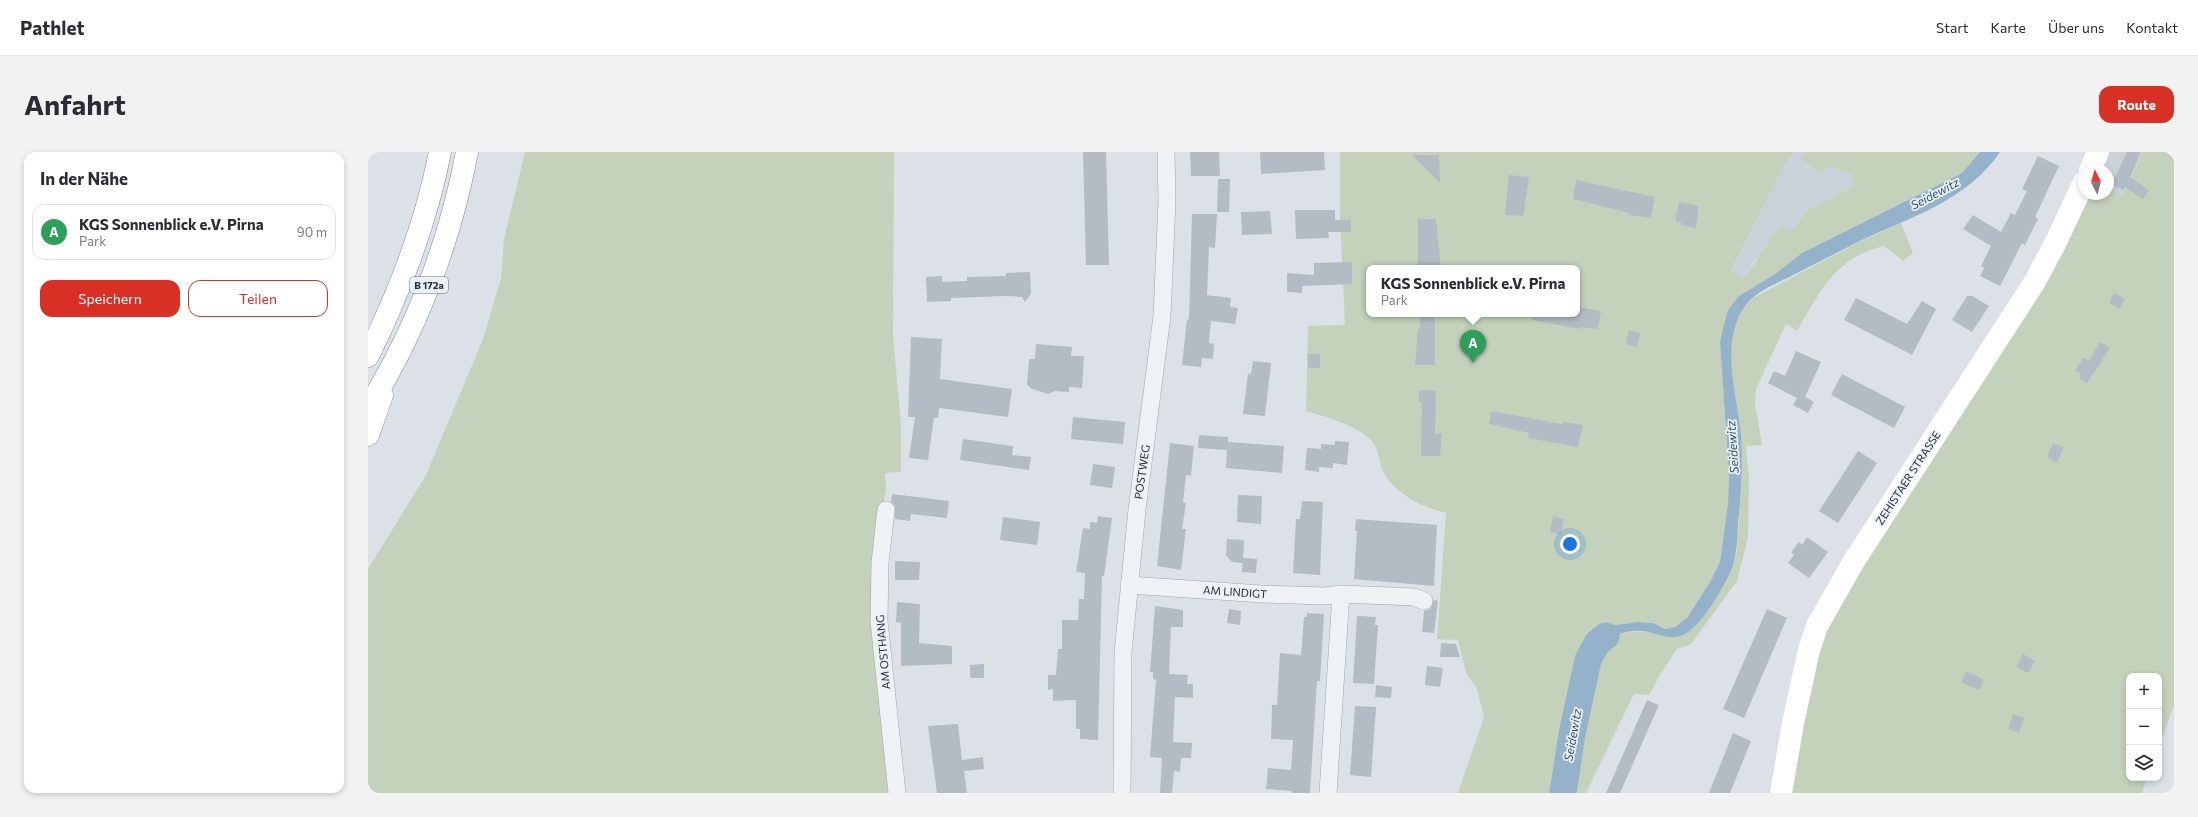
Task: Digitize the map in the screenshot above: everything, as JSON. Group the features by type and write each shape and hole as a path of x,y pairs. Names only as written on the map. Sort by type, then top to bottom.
{"main road":[{"name":"B 172a","path":"368,356 392,306 412,256 434,184 440,152"},
{"name":"B 172a","path":"368,408 389,375 410,332 435,269 460,188 467,152"},
{"path":"2093,164 2098,152"},
{"name":"ZEHISTAER STRASSE","path":"1780,793 1809,650 1817,626 1854,562 2034,283 2055,244 2078,195"},
{"name":"B 172a","path":"368,435 389,375"}],"street":[{"name":"POSTWEG","path":"1122,793 1124,652 1129,585 1162,316 1167,201 1166,152"},
{"name":"AM OSTHANG","path":"886,510 880,563 879,621 897,793"},
{"name":"AM LINDIGT","path":"1129,585 1262,594 1325,596 1341,594 1414,597 1424,601"},
{"path":"1328,793 1341,594"}],"shaded area":[{"path":"1794,152 1806,152 1801,158 1832,166 1850,174 1855,186 1808,210 1793,231 1755,260 1743,279 1731,272 1784,166"},
{"path":"2104,152 2143,152 2123,196 2114,192 2114,164 2099,164"}],"green space":[{"path":"525,152 894,152 893,336 901,425 901,472 885,473 886,488 878,541 893,793 368,793 368,569 426,475 483,339 501,278 504,239"},
{"path":"1340,152 1794,152 1784,166 1731,271 1743,279 1780,227 1793,230 1808,210 1855,186 1850,174 1832,166 1819,173 1801,158 1806,152 1980,152 1962,173 1802,253 1775,274 1739,296 1720,341 1729,476 1728,503 1720,562 1710,582 1687,618 1675,627 1665,629 1653,623 1638,622 1608,626 1588,660 1572,734 1563,793 1458,793 1484,717 1477,689 1466,673 1458,640 1437,639 1446,513 1420,504 1403,494 1395,487 1384,473 1374,444 1365,435 1341,422 1306,411 1308,326 1345,325 1340,216"},
{"path":"2143,152 2174,152 2174,705 2162,738 2162,673 2126,673 2126,781 2146,781 2142,793 1788,793 1824,629 2081,200 2114,200 2114,192 2123,196"},
{"path":"1901,223 1913,253 1903,261 1884,246 1867,251 1841,267 1831,278 1822,289 1797,331 1786,324 1756,389 1755,404 1762,445 1746,446 1749,479 1748,537 1737,581 1691,644 1677,649 1649,695 1634,694 1586,793 1571,793 1575,753 1594,661 1599,647 1615,636 1634,631 1670,637 1685,634 1699,622 1707,612 1727,578 1735,560 1737,549 1742,460 1741,436 1733,382 1732,345 1735,328 1742,312 1753,298 1861,241"}],"water":[{"path":"1980,152 2000,152 1987,169 1972,183 1955,195 1919,215 1862,240 1770,287 1756,295 1746,305 1738,319 1733,334 1731,351 1741,434 1742,457 1737,544 1730,573 1722,589 1710,607 1698,623 1685,634 1671,637 1635,631 1615,635 1604,642 1600,647 1594,661 1575,753 1571,793 1563,793 1572,734 1588,661 1586,658 1594,639 1608,626 1638,622 1653,623 1665,629 1675,627 1687,618 1710,582 1720,562 1728,503 1729,476 1720,341 1728,310 1739,296 1775,274 1802,253 1962,173"}],"building":[{"path":"1083,152 1106,152 1109,265 1086,265"},
{"path":"1190,152 1219,152 1220,176 1191,176"},
{"path":"1260,152 1324,152 1325,170 1261,174"},
{"path":"2127,152 2141,152 2130,177 2149,190 2143,199 2125,187 2123,190 2114,185 2114,180"},
{"path":"1412,155 1439,155 1440,183"},
{"path":"2038,156 2059,166 2035,217 2038,219 2025,245 2022,243 2000,286 1980,276 1984,268 1981,266 1991,246 1963,229 1973,215 2001,232 2011,213 2015,215 2027,191 2022,189"},
{"path":"1509,175 1529,177 1523,216 1505,215"},
{"path":"1218,179 1230,179 1229,212 1217,212"},
{"path":"1576,180 1655,197 1651,218 1629,215 1629,213 1573,199"},
{"path":"1679,202 1699,206 1696,228 1681,225 1681,222 1675,221"},
{"path":"1295,210 1335,210 1335,220 1351,220 1351,232 1328,232 1329,238 1296,239"},
{"path":"1270,211 1272,234 1242,235 1241,212"},
{"path":"1192,214 1217,214 1215,248 1209,247 1207,295 1231,298 1230,307 1238,308 1235,324 1211,321 1209,343 1214,344 1213,359 1202,358 1201,367 1182,365 1187,319 1189,320"},
{"path":"1418,219 1436,219 1441,265 1418,265"},
{"path":"1352,262 1352,284 1302,286 1302,293 1287,292 1287,273 1314,275 1314,263"},
{"path":"1030,272 1031,294 1025,302 1022,297 1006,296 951,298 951,301 927,302 926,277 942,276 942,282 967,281 967,277 1006,276 1006,273"},
{"path":"2114,293 2125,299 2119,309 2109,303"},
{"path":"1967,296 1972,296 1989,306 1972,332 1952,320"},
{"path":"1856,298 1907,324 1922,301 1936,309 1912,355 1844,320"},
{"path":"1580,307 1601,311 1598,329 1580,327 1580,329 1532,320 1532,317 1580,317"},
{"path":"1420,317 1435,317 1435,365 1415,365 1418,329 1420,329"},
{"path":"1629,330 1641,333 1636,347 1626,344"},
{"path":"911,337 942,339 940,379 1012,389 1008,417 939,408 938,418 934,418 928,460 909,458 915,417 908,417"},
{"path":"2100,342 2110,348 2087,383 2079,378 2081,374 2075,370 2084,357 2089,361"},
{"path":"1036,344 1072,347 1071,356 1084,356 1082,388 1069,387 1069,392 1055,391 1048,394 1032,389 1027,385 1029,359 1035,359"},
{"path":"1796,351 1821,362 1805,397 1814,402 1808,413 1793,405 1797,398 1768,383 1774,371 1785,376"},
{"path":"1308,354 1320,354 1320,368 1308,368"},
{"path":"1253,361 1271,363 1265,416 1243,414 1248,373 1251,374"},
{"path":"1842,374 1905,407 1894,428 1831,395"},
{"path":"1419,390 1436,390 1435,434 1442,433 1440,456 1421,456 1422,402 1419,402"},
{"path":"1491,411 1562,424 1563,422 1583,425 1578,447 1528,438 1529,433 1489,424"},
{"path":"1073,417 1125,422 1123,444 1071,439"},
{"path":"1199,435 1228,437 1228,442 1284,446 1282,473 1226,468 1227,450 1198,448"},
{"path":"963,439 1013,446 1012,455 1031,457 1029,470 960,460"},
{"path":"1335,441 1349,442 1347,465 1333,463 1333,468 1319,467 1319,472 1305,470 1307,448 1321,449 1321,444 1335,445"},
{"path":"1170,443 1194,446 1191,476 1186,475 1183,502 1186,503 1182,529 1186,529 1181,570 1157,566"},
{"path":"2053,443 2064,447 2057,462 2047,457"},
{"path":"1858,451 1877,463 1838,523 1819,511"},
{"path":"1093,464 1115,467 1112,488 1090,485"},
{"path":"892,494 949,501 947,518 911,514 910,521 895,519 895,506 891,501"},
{"path":"1238,495 1262,496 1261,524 1237,522"},
{"path":"1302,501 1323,502 1320,575 1293,573 1296,519 1300,519"},
{"path":"1098,516 1112,518 1104,576 1102,576 1098,740 1080,739 1080,729 1076,729 1076,700 1053,701 1053,689 1048,690 1048,675 1056,675 1058,649 1062,649 1062,620 1078,620 1079,599 1084,599 1085,573 1076,572 1083,528 1090,529 1090,522 1097,523"},
{"path":"1553,516 1564,519 1561,534 1550,532"},
{"path":"1003,517 1040,522 1037,545 1000,540"},
{"path":"1356,519 1437,525 1434,586 1354,579 1357,531 1355,531"},
{"path":"1807,537 1828,552 1809,578 1788,563 1794,555 1791,552 1799,542 1802,545"},
{"path":"1227,539 1244,540 1243,563 1232,562 1226,555"},
{"path":"1243,558 1257,559 1256,573 1242,572"},
{"path":"895,561 920,562 919,580 895,580"},
{"path":"1434,600 1438,601 1434,633 1422,632 1424,611 1430,609"},
{"path":"897,602 920,604 919,643 952,646 952,664 901,666 901,623 896,622"},
{"path":"1155,606 1183,610 1183,627 1171,627 1169,674 1188,675 1187,684 1193,684 1193,698 1175,697 1173,742 1192,743 1191,758 1181,758 1180,772 1174,771 1172,793 1160,793 1162,758 1150,757 1156,680 1153,679 1153,672 1150,672"},
{"path":"1229,609 1241,611 1240,625 1227,623"},
{"path":"1767,609 1787,618 1744,718 1723,709"},
{"path":"1307,613 1324,614 1320,681 1317,681 1310,793 1292,793 1292,791 1266,789 1268,768 1291,770 1293,740 1271,739 1272,705 1277,705 1280,653 1301,655 1304,617 1307,617"},
{"path":"1357,616 1376,617 1375,625 1378,625 1374,684 1353,683"},
{"path":"1441,643 1456,644 1460,657 1440,657"},
{"path":"2023,654 2035,661 2028,673 2016,667"},
{"path":"984,664 984,678 970,678 970,665"},
{"path":"1427,666 1443,668 1440,687 1425,685"},
{"path":"1967,671 1984,680 1979,690 1961,682"},
{"path":"1376,685 1392,687 1391,698 1375,697"},
{"path":"1647,700 1659,705 1620,793 1606,793"},
{"path":"1355,706 1376,707 1371,777 1350,775"},
{"path":"2013,714 2024,718 2019,733 2008,729"},
{"path":"958,724 962,760 983,757 984,769 964,771 967,793 937,793 928,726"},
{"path":"1733,733 1751,741 1730,793 1709,793"}],"waterway":[{"name":"Seidewitz","path":"1563,793 1572,734 1588,660 1597,643 1606,636"}],"place":[{"name":"KGS Sonnenblick e.V. Pirna","path":"1473,363"}]}
